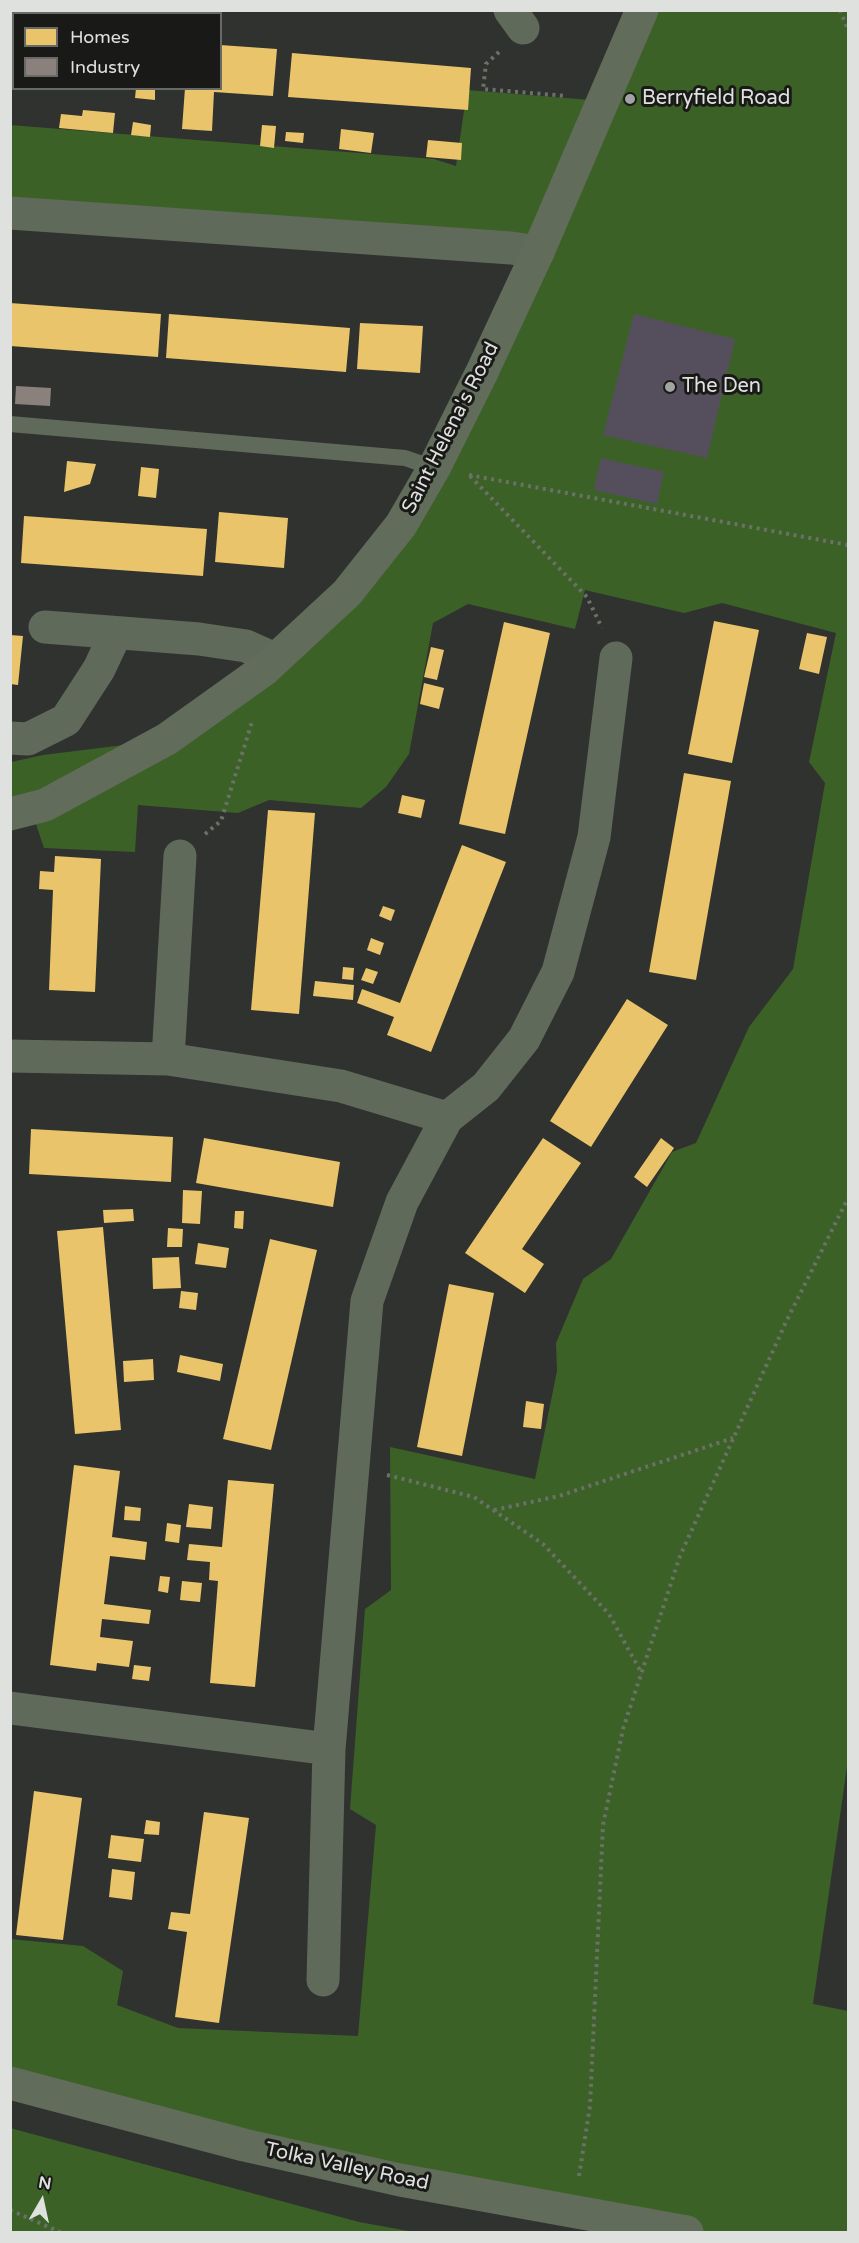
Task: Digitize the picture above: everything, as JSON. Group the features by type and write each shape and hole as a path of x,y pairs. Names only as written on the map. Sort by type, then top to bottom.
{"street":[{"name":"Saint Helena's Road","path":"10,814 45,805 167,739 270,664 347,593 401,525 434,468 482,372 538,252 642,10"},
{"path":"10,213 511,248 538,252"},
{"path":"45,627 199,639 246,646 270,664"},
{"path":"10,738 28,739 66,720 99,669 116,633"},
{"path":"323,1980 329,1749 367,1301 402,1202 447,1118 486,1087 524,1039 558,972 594,837 616,658"},
{"path":"168,1059 180,856"},
{"path":"10,1056 168,1059 340,1086 447,1118"},
{"path":"10,1708 329,1749"},
{"name":"Tolka Valley Road","path":"10,2083 256,2147 400,2180 687,2232"}],"lane":[{"path":"10,424 405,458 434,468"}],"path":[{"path":"840,10 849,30"},
{"path":"516,19 486,64 483,89 604,99"},
{"path":"434,468 849,545"},
{"path":"470,475 587,597 616,658"},
{"path":"180,856 221,821 270,664"},
{"path":"573,2211 591,2106 603,1825 623,1729 680,1556 786,1322 849,1198"},
{"path":"493,1510 559,1496 734,1438"},
{"path":"354,1466 474,1497 543,1544 609,1614 642,1674"},
{"path":"10,2210 60,2232"}],"green space":[{"path":"643,11 848,11 848,1760 813,2004 848,2011 848,2232 691,2232 11,2082 10,1939 83,1946 123,1971 117,2005 178,2028 358,2036 376,1825 350,1809 365,1609 391,1590 390,1447 535,1479 557,1371 556,1343 583,1279 611,1259 672,1152 696,1143 749,1027 793,969 825,783 809,762 836,633 722,603 684,613 585,590 575,629 468,604 433,623 409,754 386,787 361,808 269,800 238,813 138,805 135,852 44,848 31,809 167,740 401,526"},
{"path":"467,90 590,100 525,248 11,207 10,125 434,159 456,166"},
{"path":"164,740 11,813 11,762 43,755"},
{"path":"10,2128 359,2222 414,2232 11,2232"}],"building: Homes":[{"path":"10,27 12,27 12,72 10,72"},
{"path":"222,45 277,49 273,96 214,92 212,131 182,129 185,90 222,90"},
{"path":"292,53 471,68 468,110 288,97"},
{"path":"136,90 155,90 155,100 135,98"},
{"path":"83,110 115,113 113,133 59,128 61,114 82,116"},
{"path":"133,122 151,125 150,137 131,135"},
{"path":"262,125 276,126 274,148 260,146"},
{"path":"341,129 374,133 371,153 339,149"},
{"path":"286,132 304,133 303,143 285,141"},
{"path":"428,140 462,143 461,160 426,157"},
{"path":"10,303 161,314 158,357 10,346"},
{"path":"169,314 350,328 346,372 166,358"},
{"path":"360,323 423,326 420,373 357,369"},
{"path":"67,461 96,464 90,484 64,492"},
{"path":"141,467 159,469 156,498 138,496"},
{"path":"219,512 288,518 284,568 215,562"},
{"path":"24,516 207,529 203,576 21,563"},
{"path":"714,621 759,630 732,763 688,754"},
{"path":"504,622 550,633 505,834 459,824"},
{"path":"807,633 827,637 819,674 799,669"},
{"path":"10,635 23,636 18,685 10,684"},
{"path":"431,647 444,650 437,680 424,677"},
{"path":"424,683 444,688 439,709 420,704"},
{"path":"684,773 731,781 696,980 649,972"},
{"path":"402,795 425,800 421,818 398,813"},
{"path":"268,810 315,813 299,1014 251,1010"},
{"path":"462,845 506,862 431,1052 387,1035 394,1017 357,1003 362,989 400,1003"},
{"path":"55,856 101,859 95,992 49,990 53,890 39,889 40,871 54,872"},
{"path":"383,906 395,910 391,921 379,916"},
{"path":"371,938 384,943 380,955 367,950"},
{"path":"343,967 354,968 353,980 342,979"},
{"path":"366,968 378,972 373,984 361,980"},
{"path":"315,981 354,985 353,1000 313,996"},
{"path":"627,999 668,1025 591,1147 550,1121"},
{"path":"31,1129 173,1137 171,1182 29,1174"},
{"path":"204,1138 340,1162 333,1207 196,1183"},
{"path":"543,1138 581,1163 522,1249 544,1264 525,1293 465,1253"},
{"path":"661,1138 674,1148 647,1187 634,1177"},
{"path":"183,1190 202,1191 200,1224 182,1223"},
{"path":"133,1209 134,1221 104,1223 103,1210"},
{"path":"235,1211 244,1211 243,1229 234,1228"},
{"path":"103,1227 121,1430 75,1434 57,1231"},
{"path":"168,1228 183,1229 182,1247 167,1247"},
{"path":"270,1239 317,1250 271,1450 223,1439"},
{"path":"198,1243 229,1248 226,1268 195,1264"},
{"path":"179,1257 181,1288 153,1289 152,1258"},
{"path":"449,1284 494,1293 462,1456 417,1447"},
{"path":"181,1291 198,1293 196,1310 179,1308"},
{"path":"180,1355 223,1364 220,1381 177,1372"},
{"path":"153,1359 154,1380 124,1382 123,1361"},
{"path":"526,1401 544,1404 541,1429 523,1427"},
{"path":"74,1465 120,1471 112,1537 147,1542 145,1560 110,1556 104,1604 151,1610 149,1624 102,1619 100,1637 133,1641 129,1667 97,1663 96,1671 50,1665"},
{"path":"228,1480 274,1484 255,1687 210,1683 218,1581 209,1580 210,1562 187,1560 189,1544 222,1547"},
{"path":"189,1504 213,1507 211,1529 186,1527"},
{"path":"125,1506 141,1508 140,1521 124,1520"},
{"path":"167,1523 181,1525 179,1543 165,1541"},
{"path":"160,1576 170,1577 168,1593 158,1591"},
{"path":"182,1581 202,1583 200,1602 180,1600"},
{"path":"134,1665 151,1667 149,1681 132,1679"},
{"path":"34,1791 82,1798 63,1940 16,1935"},
{"path":"204,1812 249,1818 219,2023 175,2017 187,1932 168,1929 171,1912 190,1914"},
{"path":"146,1820 160,1822 159,1835 144,1834"},
{"path":"111,1835 144,1839 141,1862 108,1858"},
{"path":"112,1869 135,1872 132,1900 109,1897"}],"building: Industry":[{"path":"16,386 51,388 50,406 15,404"}],"building: Other":[{"name":"The Den","path":"634,314 735,339 707,458 603,435"},
{"path":"601,458 664,472 657,504 594,490"}],"place":[{"name":"Berryfield Road","path":"630,99"},
{"name":"The Den","path":"670,387"}]}
